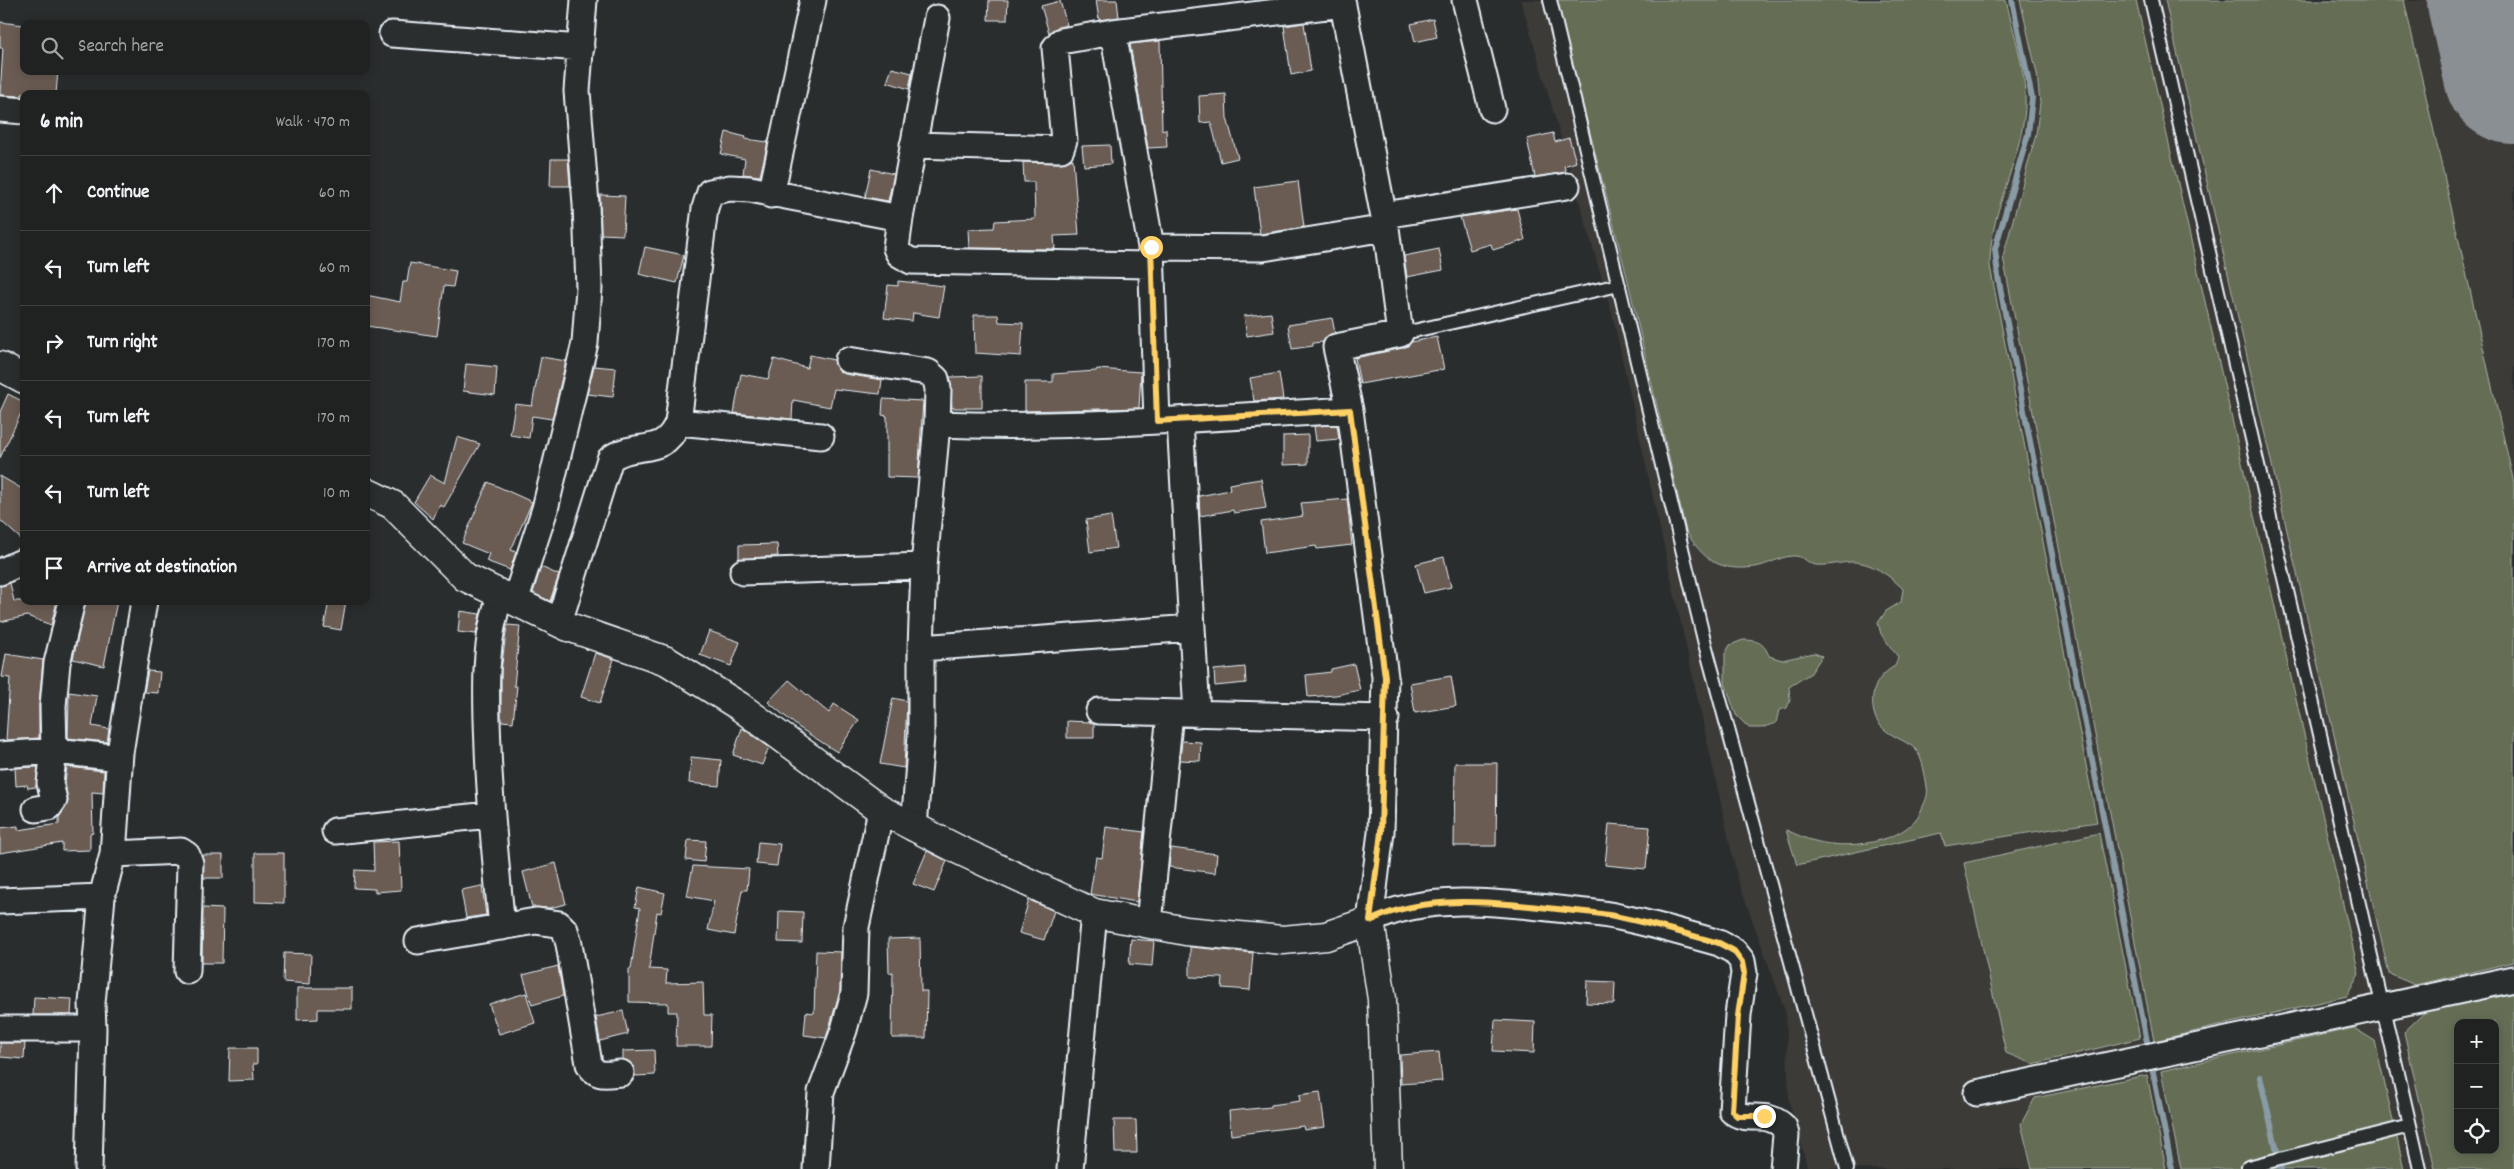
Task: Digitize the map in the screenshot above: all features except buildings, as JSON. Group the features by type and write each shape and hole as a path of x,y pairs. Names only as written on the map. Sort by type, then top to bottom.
{"street":[{"path":"502,927 490,815 485,693 493,616 508,598 545,509 584,343 589,288 586,204 577,91 584,0"},
{"path":"771,195 813,0"},
{"path":"1465,0 1492,109"},
{"path":"913,145 1060,149 1063,147 1064,140 1055,45 1061,41 1225,9 1343,2 1385,222 1400,334 1336,347 1350,410 1385,677 1386,718 1381,832 1370,921 1382,1000 1388,1169"},
{"path":"937,18 896,248 899,254 911,261 1151,256 1263,248 1567,186"},
{"path":"1113,32 1151,256 1192,628 1197,714"},
{"path":"392,34 581,48"},
{"path":"0,109 20,111"},
{"path":"559,622 610,459 618,453 664,443 673,434 678,422 710,192 716,189 750,189 771,195 900,218"},
{"path":"848,360 928,372 936,379 938,389 937,424 924,566 920,648 920,736 914,828"},
{"path":"0,366 20,378"},
{"path":"937,424 1057,426 1350,410"},
{"path":"678,422 822,436"},
{"path":"370,494 393,505 464,577 559,622 667,661 739,706 881,810 914,828 1094,913 1186,931 1284,940 1326,936 1370,921 1384,914 1410,907 1439,903 1524,905 1618,917 1719,943 1734,951 1742,962 1744,973 1738,1016 1732,1111 1737,1116 1764,1116 1784,1127 1786,1135 1783,1169"},
{"path":"0,572 20,563"},
{"path":"743,572 924,566"},
{"path":"36,809 49,807 54,800 50,782 54,751 53,706 57,662 71,605"},
{"path":"89,1169 92,1003 102,897 113,854 120,753 143,605"},
{"path":"920,648 1192,628"},
{"path":"1099,711 1386,718"},
{"path":"1149,923 1170,713"},
{"path":"0,755 54,751 112,758 120,753"},
{"path":"816,1169 820,1092 844,1030 854,993 856,927 881,810"},
{"path":"335,831 490,815"},
{"path":"113,854 181,851 187,855 190,863 187,971"},
{"path":"0,901 102,897"},
{"path":"1070,1169 1094,913"},
{"path":"418,941 536,921 559,924 565,930 569,944 589,1064 596,1073 602,1075 621,1073"},
{"path":"1977,1093 2514,979"},
{"path":"0,1029 93,1030"}],"lane":[{"path":"1550,0 1706,644 1847,1169"},
{"path":"2151,0 2420,1169"},
{"path":"1400,334 1619,285"},
{"path":"2248,1167 2410,1126"}],"shaded area":[{"path":"1521,0 2514,0 2514,1169 1808,1169 1789,1100 1786,1013 1738,880 1613,317"}],"green space":[{"path":"1556,0 2006,0 2024,77 2025,109 2019,142 1998,212 1991,248 1990,266 2097,822 1945,846 1941,833 1797,865 1786,830 1808,839 1828,844 1842,845 1874,842 1902,831 1913,822 1921,811 1926,799 1927,787 1923,768 1916,750 1881,726 1874,713 1873,705 1876,685 1883,675 1895,666 1898,657 1881,634 1878,623 1886,611 1901,602 1903,589 1880,570 1858,562 1816,565 1800,557 1792,556 1755,567 1732,568 1714,562 1706,556 1699,550 1686,531 1627,277"},
{"path":"2020,0 2136,0 2359,974 2347,996 2154,1041 2003,257 2036,134 2040,103 2037,74"},
{"path":"2165,0 2404,0 2514,483 2514,962 2415,985 2389,974"},
{"path":"1743,640 1759,643 1765,648 1769,656 1782,660 1814,653 1822,656 1811,673 1789,687 1790,700 1787,708 1779,710 1776,723 1761,728 1749,728 1736,715 1725,683 1725,654 1730,645"},
{"path":"2099,833 2140,1038 2033,1064 2006,1053 1964,863"},
{"path":"2514,992 2514,1169 2435,1169 2404,1032 2426,1011"},
{"path":"2354,1028 2375,1041 2404,1169 2181,1169 2161,1071"},
{"path":"2147,1075 2166,1169 2032,1169 2021,1124 2035,1098"}],"waterway":[{"path":"2012,0 2032,98 2028,134 1995,249 1998,277 2149,1052"},
{"path":"2151,1062 2172,1169"},
{"path":"2260,1077 2281,1169"}],"runway":[{"path":"2497,0 2514,74"}],"route":[{"path":"1151,247 1157,421 1350,410 1385,677 1386,718 1381,832 1370,921 1384,914 1410,907 1439,903 1524,905 1618,917 1719,943 1734,951 1742,962 1744,973 1738,1016 1732,1111 1737,1116 1764,1116"}]}
